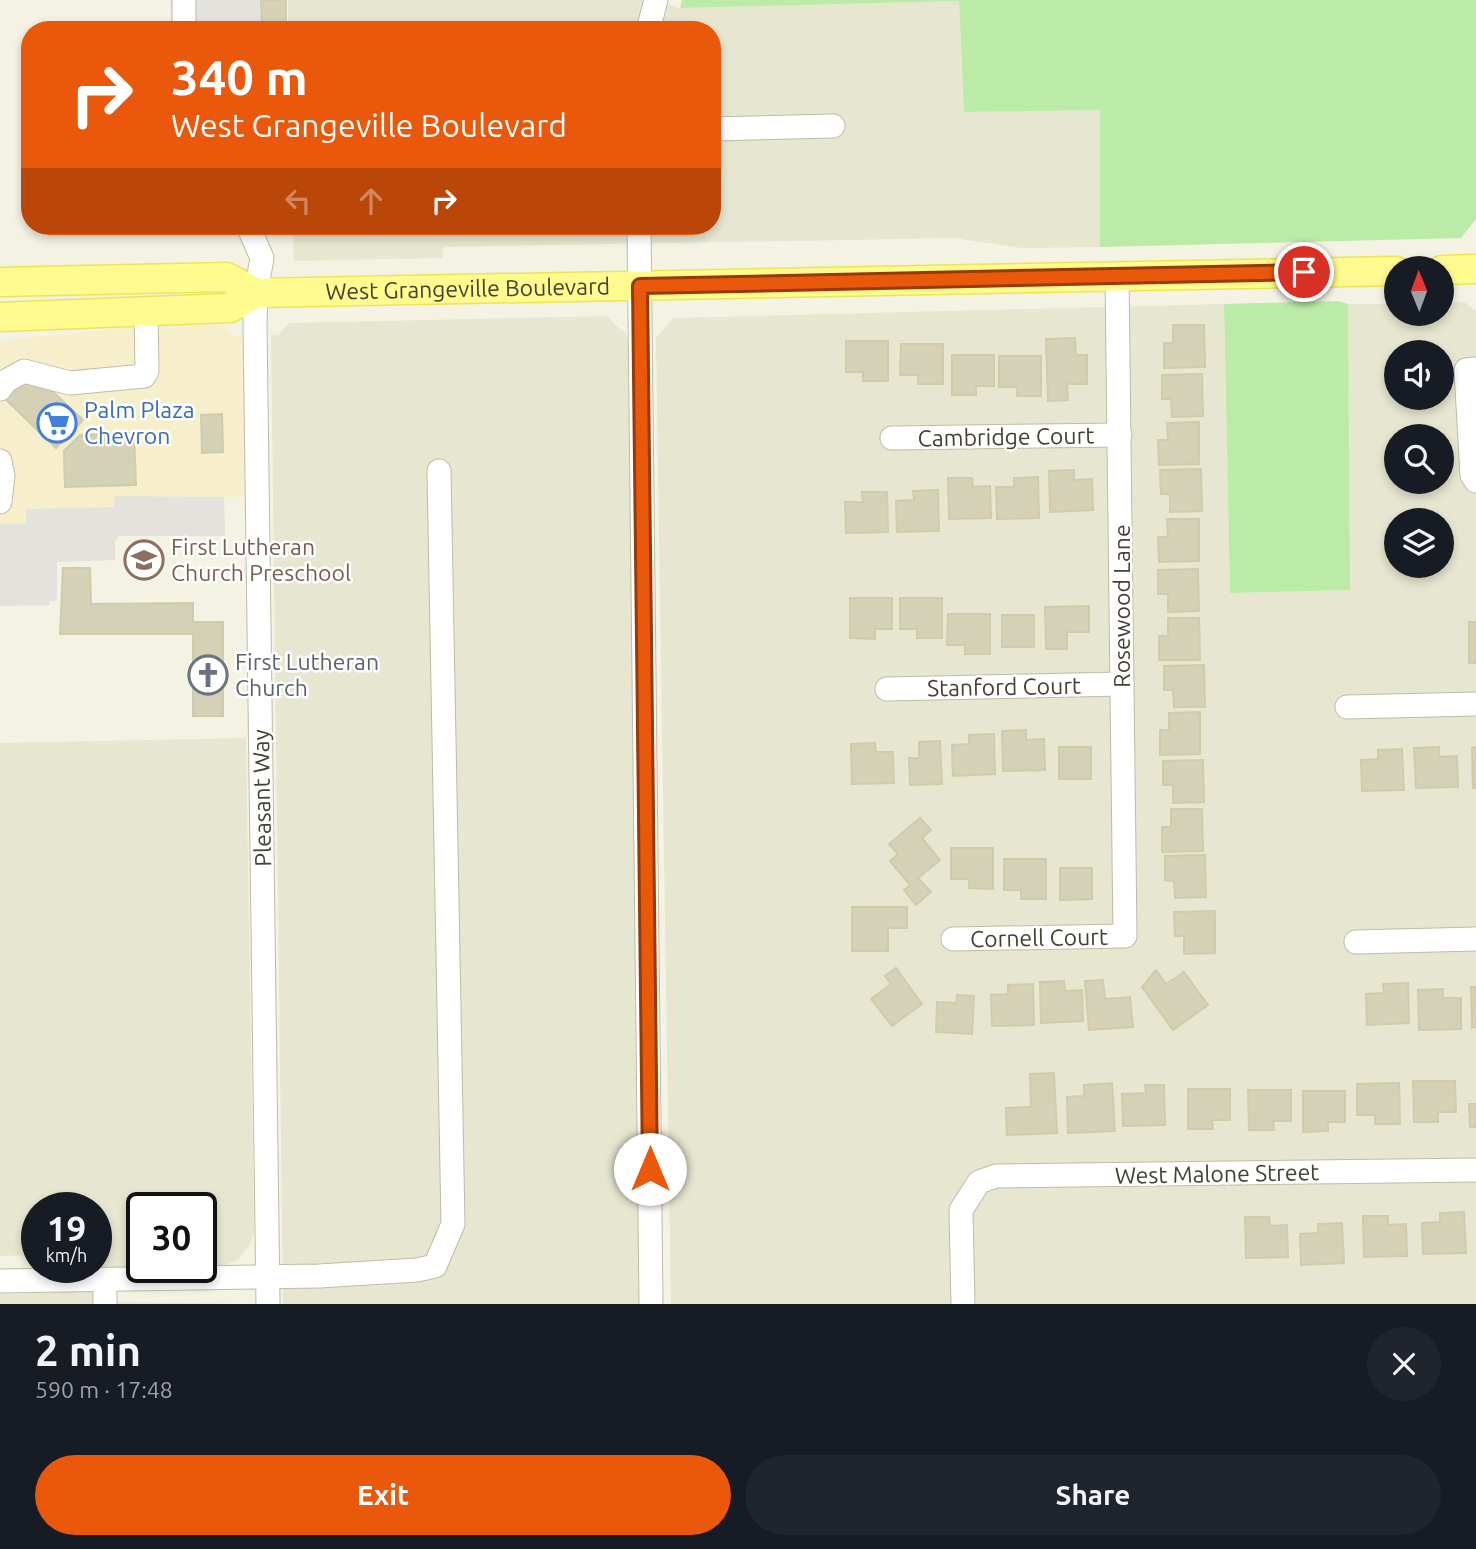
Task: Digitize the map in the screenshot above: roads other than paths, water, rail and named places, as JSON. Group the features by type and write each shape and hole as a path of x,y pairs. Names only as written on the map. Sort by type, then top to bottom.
{"main road":[{"path":"1454,270 1476,269"},
{"name":"West Grangeville Boulevard","path":"0,317 230,308 256,293 1384,271"},
{"name":"West Grangeville Boulevard","path":"0,282 227,277 256,293"}],"street":[{"path":"184,0 184,21"},
{"path":"650,21 656,0"},
{"path":"721,129 833,126"},
{"name":"Pleasant Way","path":"252,235 262,257 256,293 268,1304"},
{"path":"639,235 651,1304"},
{"name":"Rosewood Lane","path":"1117,276 1125,936"},
{"path":"0,389 6,381 24,371 70,383 144,376 147,371 146,311"},
{"path":"1476,369 1466,370 1472,475 1476,481"},
{"name":"Cambridge Court","path":"892,438 1120,435"},
{"path":"0,461 3,476 0,502"},
{"path":"112,1280 268,1277 417,1270 435,1266 453,1224 439,471"},
{"name":"Stanford Court","path":"887,689 1122,684"},
{"path":"1348,707 1476,705"},
{"name":"Cornell Court","path":"953,939 1125,936"},
{"path":"1356,942 1476,939"},
{"name":"West Malone Street","path":"962,1304 961,1210 979,1182 996,1176 1476,1170"},
{"path":"0,1281 21,1281"},
{"path":"105,1283 105,1304"}],"place":[{"name":"Palm Plaza Chevron","path":"57,423"},
{"name":"First Lutheran Church Preschool","path":"144,560"},
{"name":"First Lutheran Church","path":"208,675"}]}
